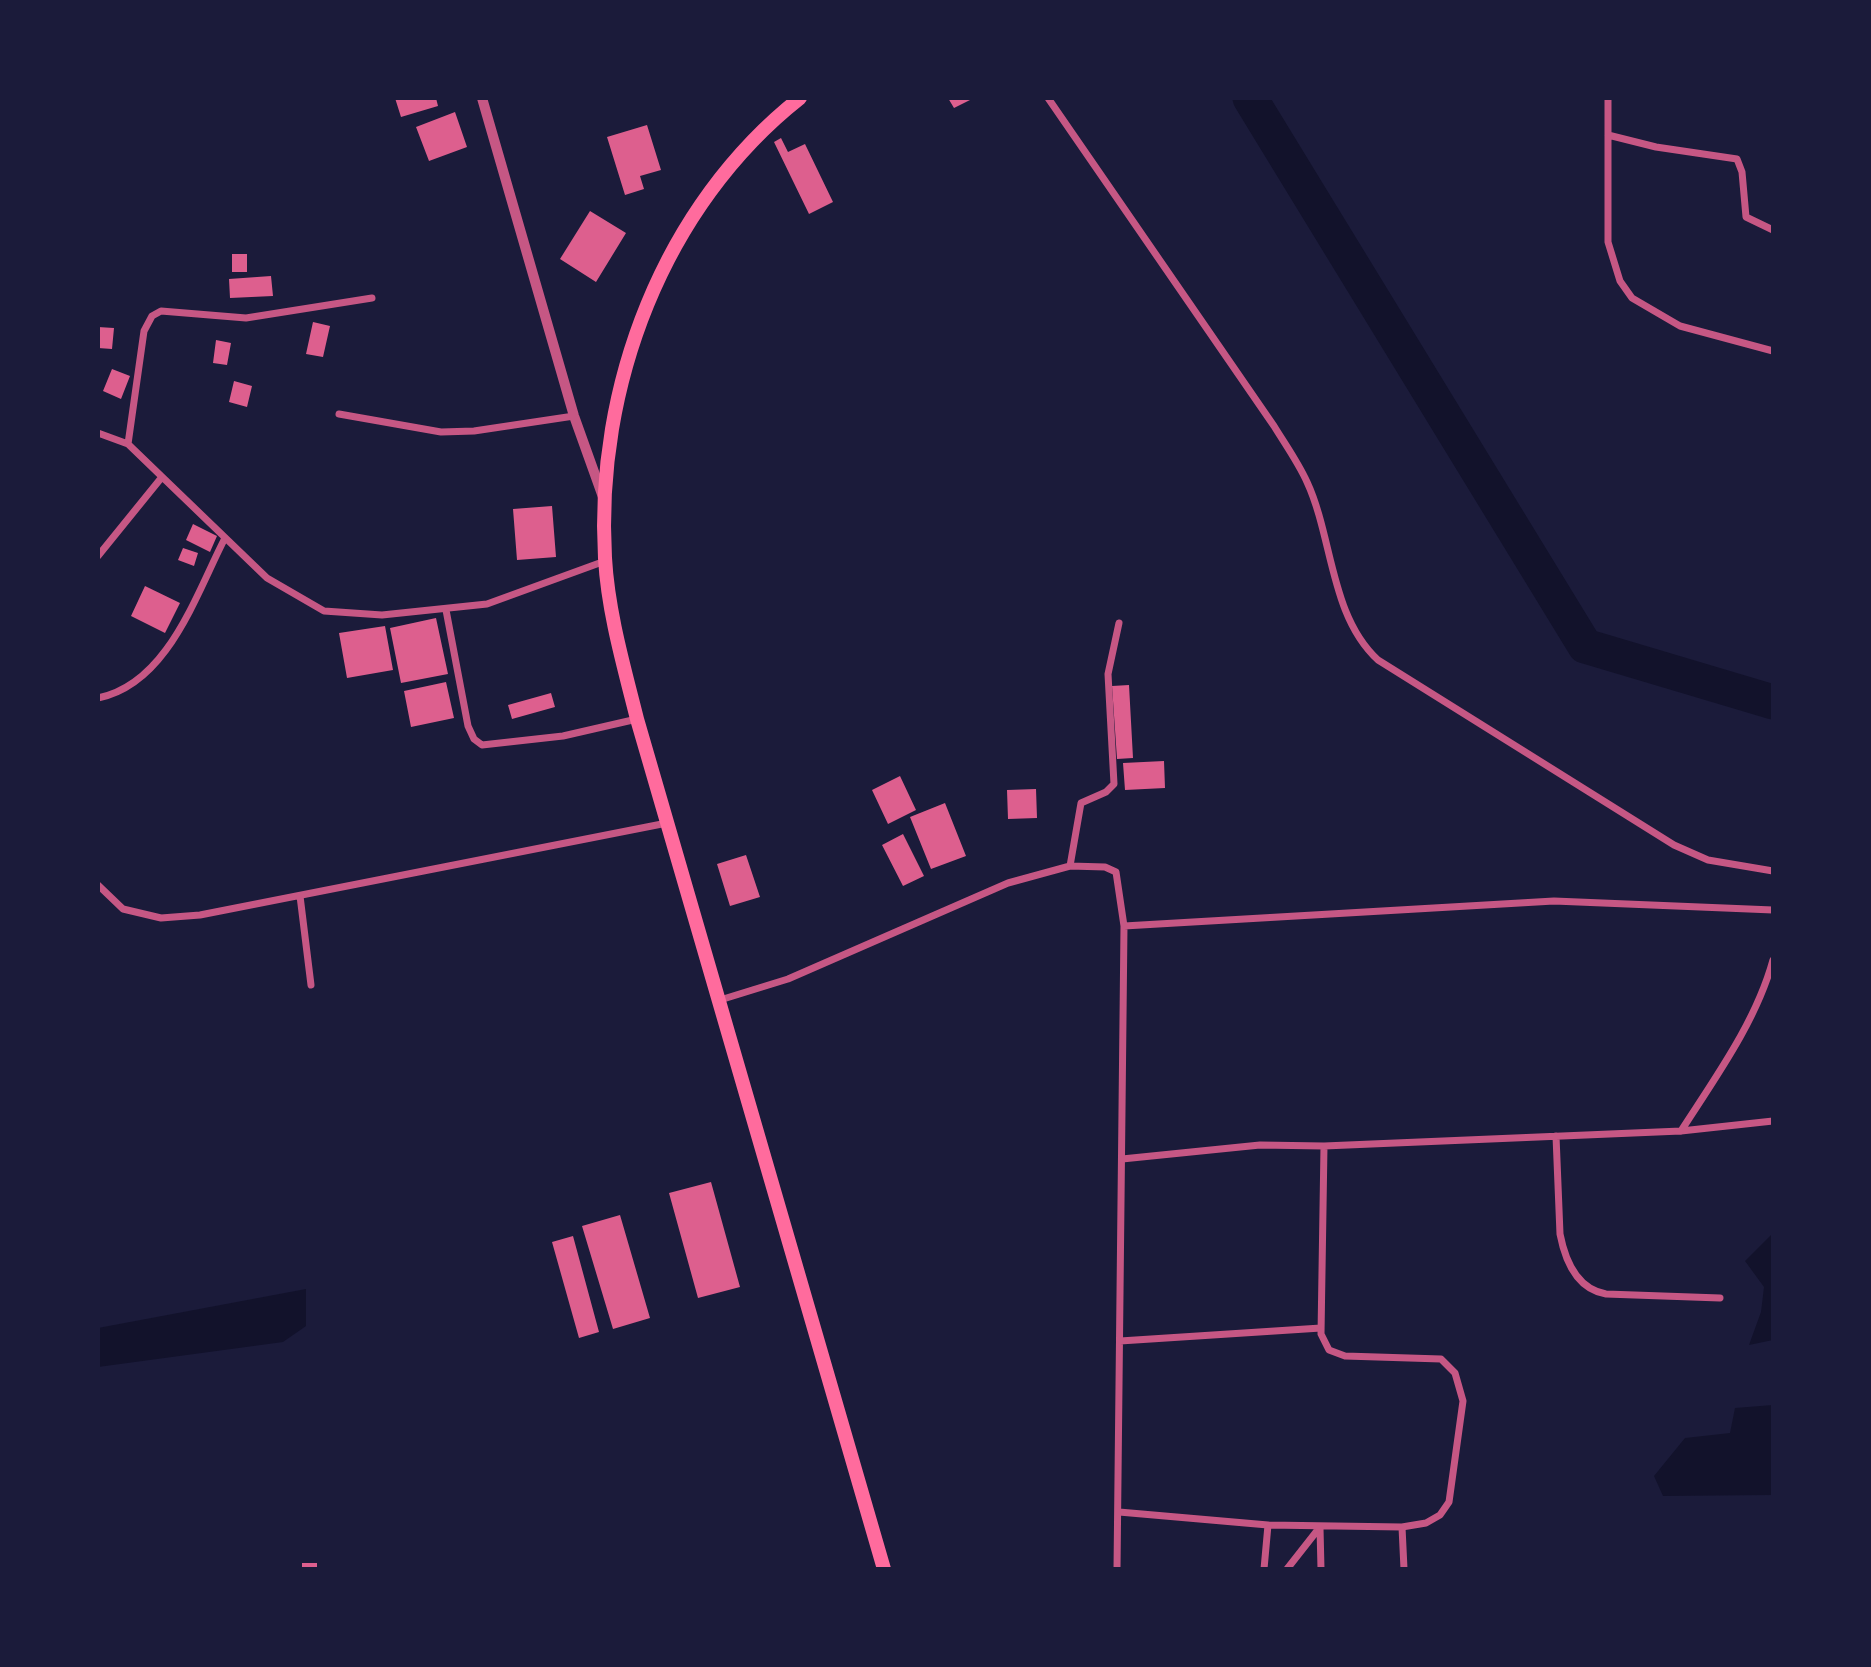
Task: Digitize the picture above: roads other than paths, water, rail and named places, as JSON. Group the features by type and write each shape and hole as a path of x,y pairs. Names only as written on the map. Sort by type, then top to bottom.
{"main road":[{"path":"800,98 756,137 724,175 691,221 646,301 622,378 604,497 605,561 618,643 637,719 884,1569"}],"street":[{"path":"482,98 574,416 604,497"},
{"path":"1048,98 1274,425 1307,482 1350,618 1366,649 1378,660 1674,845 1708,860 1773,871"},
{"path":"1608,98 1608,242 1620,281 1632,298 1680,326 1773,351"},
{"path":"1608,135 1656,147 1737,159 1742,172 1746,217 1773,230"},
{"path":"128,444 144,331 152,316 161,311 246,318 372,298"},
{"path":"339,414 441,432 574,416"},
{"path":"98,433 128,444 267,578 324,611 382,615 487,604 605,561"},
{"path":"98,556 162,477"},
{"path":"98,698 129,686 152,667 172,640 225,538"},
{"path":"446,610 468,726 474,739 482,745 563,736 637,719"},
{"path":"1070,866 1082,803 1106,792 1114,784 1108,674 1119,624"},
{"path":"98,885 123,909 161,918 200,915 668,823"},
{"path":"720,1000 788,979 1008,883 1070,866 1105,867 1116,872 1124,926 1120,1063 1121,1341 1117,1569"},
{"path":"300,896 311,985"},
{"path":"1124,926 1554,901 1773,910"},
{"path":"1681,1131 1728,1057 1754,1006 1773,960"},
{"path":"1122,1159 1260,1145 1324,1146 1681,1131 1773,1121"},
{"path":"1556,1136 1560,1234 1563,1249 1581,1282 1592,1292 1606,1294 1720,1298"},
{"path":"1119,1513 1268,1525 1402,1527 1426,1523 1440,1514 1449,1502 1463,1401 1455,1373 1441,1359 1345,1356 1329,1350 1321,1328 1324,1146"},
{"path":"1121,1341 1321,1328"},
{"path":"1264,1569 1268,1525"},
{"path":"1287,1569 1320,1527"},
{"path":"1320,1527 1321,1569"},
{"path":"1402,1527 1404,1569"}],"waterway":[{"path":"1250,98 1585,646 1773,702"}]}
